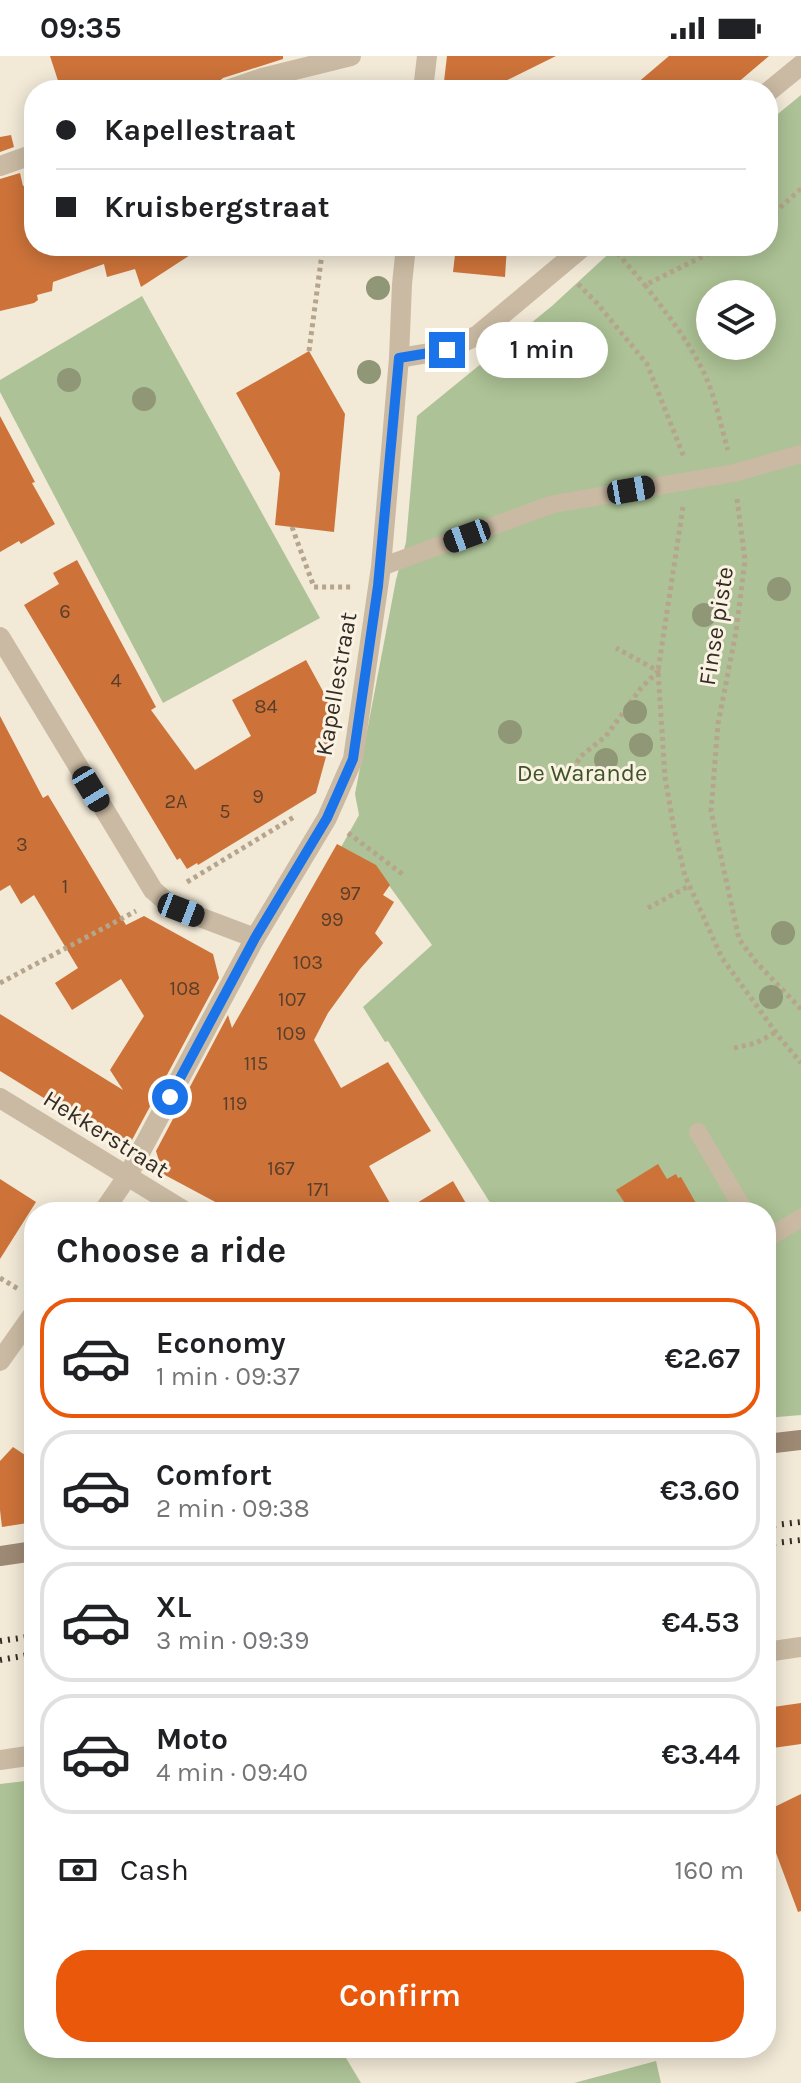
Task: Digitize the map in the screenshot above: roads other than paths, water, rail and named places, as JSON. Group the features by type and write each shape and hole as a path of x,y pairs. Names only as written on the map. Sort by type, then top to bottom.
{"main road":[{"path":"776,1443 801,1440"},
{"path":"0,1556 24,1552"}],"street":[{"path":"256,80 351,56"},
{"path":"424,80 427,56"},
{"path":"778,84 801,65"},
{"path":"0,166 24,158"},
{"name":"Kapellestraat","path":"110,1202 127,1177 255,938 327,818 353,759 380,577 405,256"},
{"path":"399,358 447,350 478,335 572,256"},
{"path":"0,637 153,890 181,910 255,938"},
{"name":"Hekkerstraat","path":"0,1098 169,1202"},
{"path":"0,1361 24,1327"},
{"path":"776,1651 801,1647"},
{"path":"0,1760 24,1756"}],"lane":[{"path":"380,577 553,504 734,473 801,454"},
{"path":"698,1132 739,1202"},
{"path":"776,1233 801,1218"}],"railway":[{"path":"776,1525 801,1522"},
{"path":"776,1543 801,1540"},
{"path":"0,1641 24,1637"},
{"path":"0,1660 24,1656"}],"park label":[{"name":"De Warande","path":"582,773"}]}
